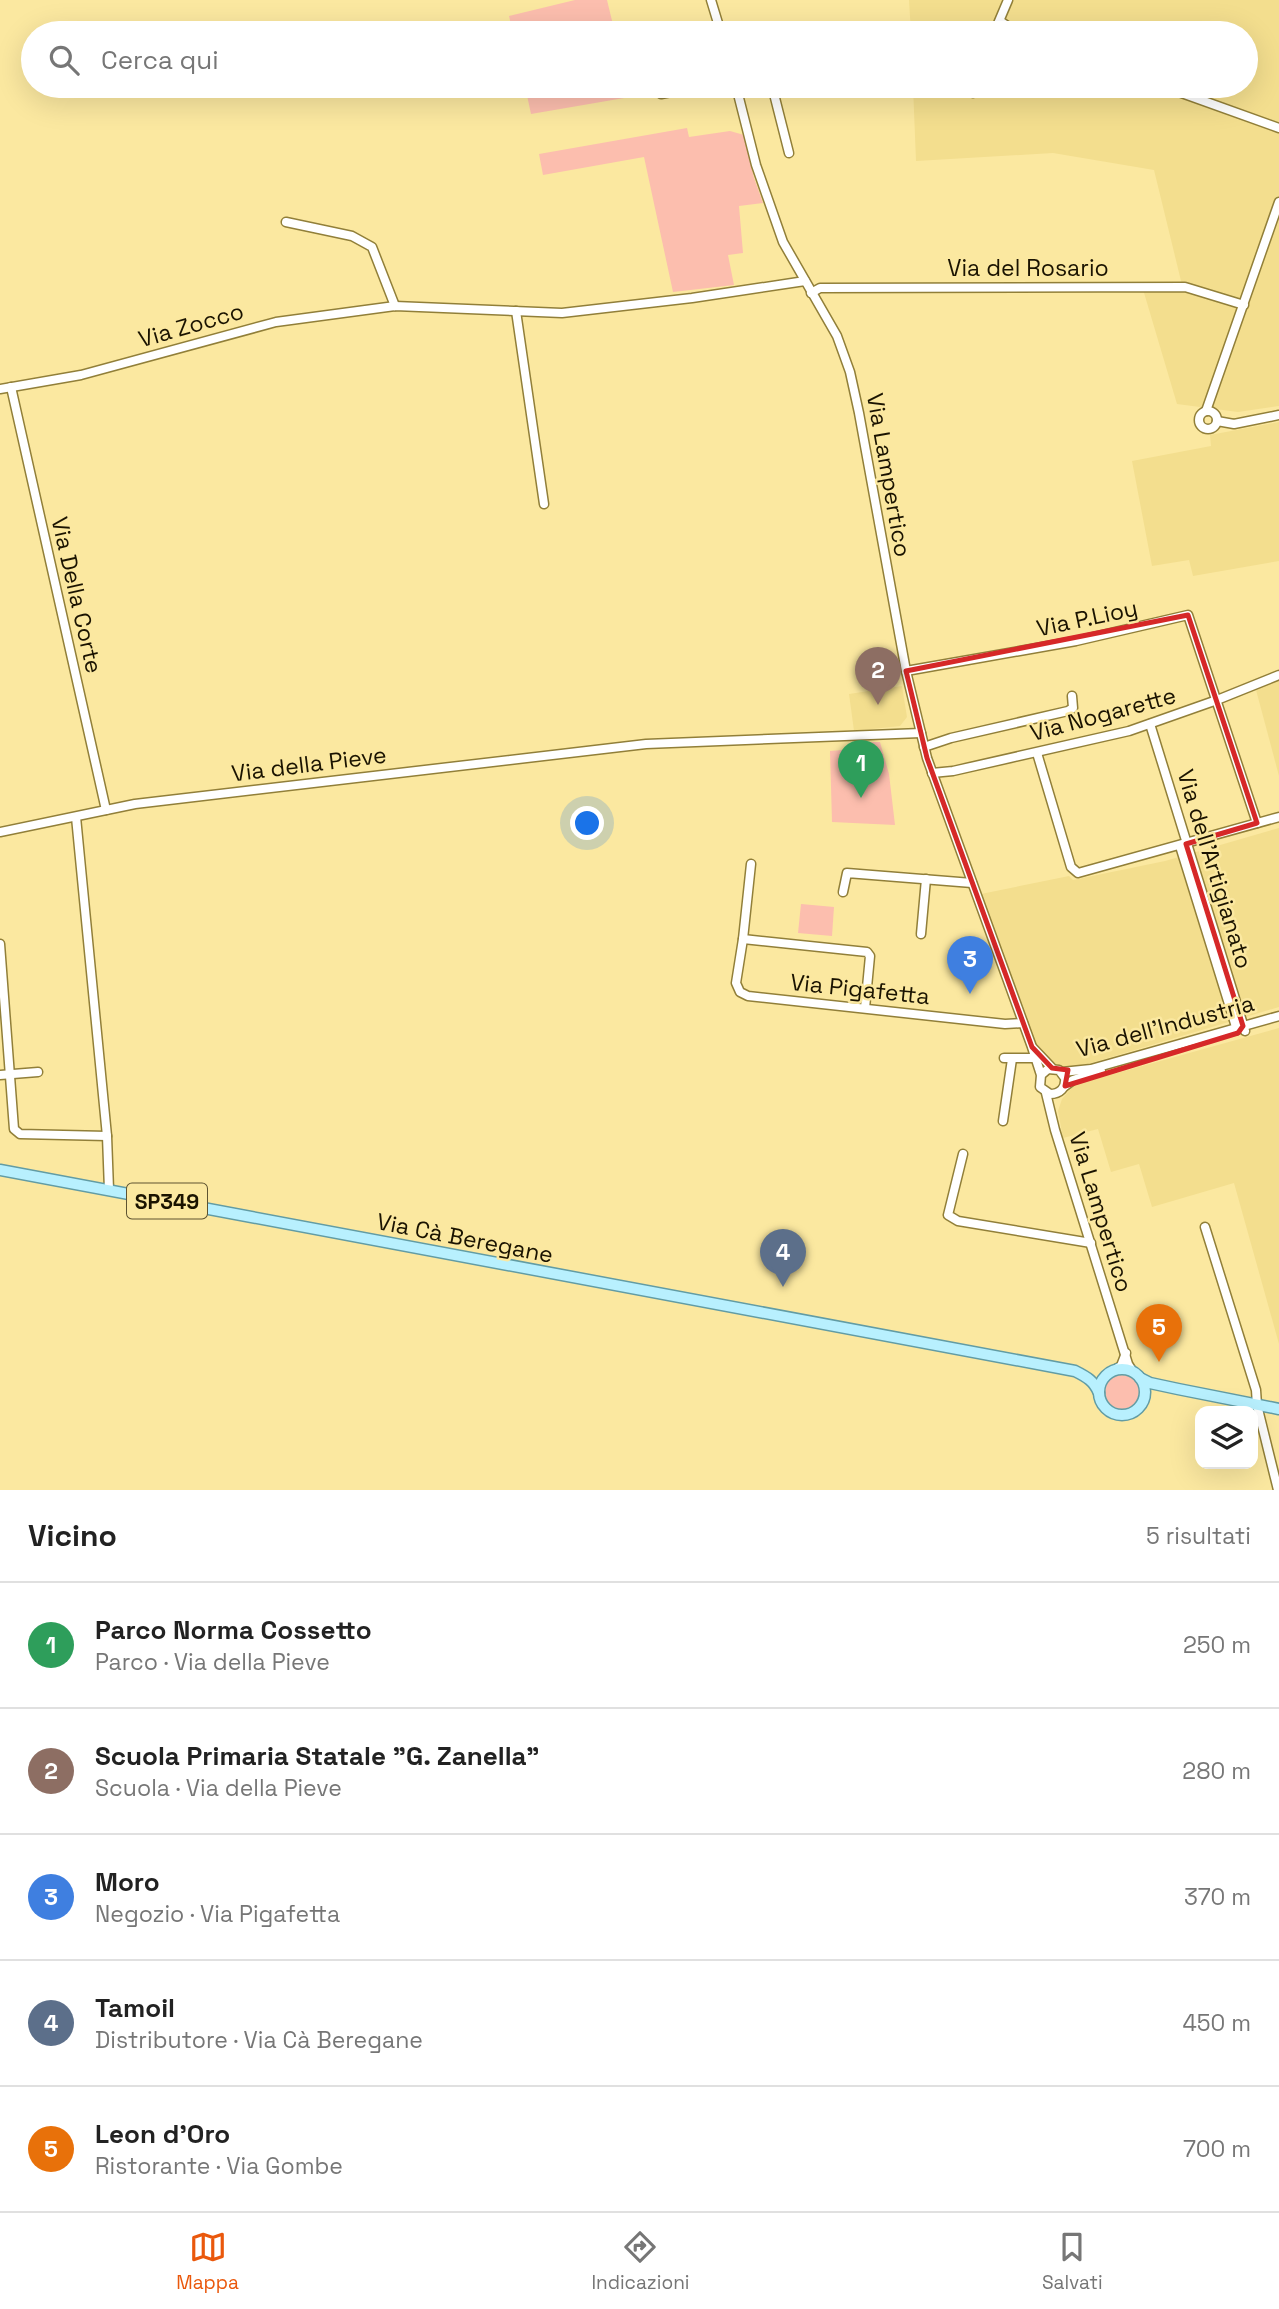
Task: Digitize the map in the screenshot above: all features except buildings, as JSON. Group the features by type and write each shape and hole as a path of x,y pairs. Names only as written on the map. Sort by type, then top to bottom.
{"main road":[{"name":"SP349","path":"0,1170 110,1190"},
{"name":"Via Cà Beregane","path":"110,1190 814,1324 1076,1371 1104,1374 1113,1371"},
{"path":"1076,1371 1096,1384 1104,1405 1114,1413 1128,1414 1155,1393 1178,1389"},
{"path":"1099,1393 1102,1381 1113,1371 1137,1375 1150,1383 1279,1409"},
{"path":"1137,1375 1145,1390 1138,1408"}],"street":[{"path":"711,0 717,21"},
{"path":"1000,21 1008,0"},
{"name":"Via Lampertico","path":"739,98 769,204 783,242 837,336 849,372 859,412 906,671 924,747 1032,1047 1041,1075 1039,1084 1046,1093 1126,1353 1137,1375"},
{"path":"775,98 789,153"},
{"path":"1195,98 1279,128"},
{"path":"1217,421 1213,428 1207,430 1201,427 1199,416 1206,411 1279,202"},
{"path":"286,222 352,236 372,247 395,306"},
{"name":"Via Zocco","path":"0,389 81,375 164,354 242,329 395,306 562,313 692,298 805,281"},
{"name":"Via del Rosario","path":"811,293 820,288 1185,287 1244,305"},
{"path":"516,311 544,504"},
{"name":"Via Della Corte","path":"11,387 106,810"},
{"path":"1206,411 1214,413 1217,421"},
{"path":"1217,421 1234,424 1279,415"},
{"name":"Via P.Lioy","path":"906,671 1076,641 1188,615 1217,700"},
{"name":"Via Nogarette","path":"932,773 1037,753 1150,724 1279,675"},
{"path":"924,747 1068,711 1074,706 1072,696"},
{"path":"1217,700 1257,823"},
{"name":"Via dell'Artigianato","path":"1150,724 1183,845 1241,1030"},
{"name":"Via della Pieve","path":"0,832 149,802 646,744 921,733"},
{"path":"1037,753 1071,867 1078,873 1279,817"},
{"path":"76,817 110,1190"},
{"path":"751,864 743,939 867,952 870,956 864,1008"},
{"path":"843,892 847,873 972,883"},
{"path":"921,934 926,879"},
{"name":"Via Pigafetta","path":"743,939 737,987 748,996 1005,1024 1023,1023"},
{"path":"0,944 5,1074 14,1129 20,1134 107,1136"},
{"name":"Via dell'Industria","path":"1062,1089 1073,1080 1279,1016"},
{"name":"Via dell'Industria","path":"1062,1072 1091,1069 1279,1021"},
{"name":"Via Lampertico","path":"1032,1047 1052,1068 1062,1072 1065,1078 1055,1100 1053,1121"},
{"path":"1003,1121 1008,1059 1034,1058"},
{"path":"1041,1075 1052,1068"},
{"path":"5,1074 38,1072"},
{"path":"1046,1093 1062,1089"},
{"path":"963,1154 948,1215 958,1221 1091,1243"},
{"path":"1205,1227 1256,1390 1257,1405 1277,1472 1278,1490"},
{"path":"1113,1371 1121,1366 1126,1353"}],"highlighted area":[{"path":"1188,615 1257,823 1186,844 1243,1026 1238,1033 1065,1086 1068,1070 1052,1068 1032,1047 927,758 906,671"}],"shaded area":[{"path":"575,0 607,0 612,21 510,21 509,16"},
{"path":"909,0 1279,0 1279,406 1238,412 1177,404 1142,286 1182,285 1154,170 1053,153 916,161 913,98 1258,98 1258,21 910,21"},
{"path":"528,98 624,98 531,114"},
{"path":"687,128 689,137 730,131 744,135 763,203 739,206 743,253 728,255 734,285 673,292 644,157 543,175 539,154"},
{"path":"1279,422 1279,561 1193,576 1189,560 1152,566 1132,461 1211,446 1210,435"},
{"path":"1279,679 1279,776 1256,690"},
{"path":"902,686 907,717 900,726 854,731 849,694"},
{"path":"867,742 880,742 889,774 895,825 832,822 830,751 866,748"},
{"path":"1279,828 1279,1007 1091,1063 1065,1068 1045,1059 1035,1044 981,894 1069,876 1073,880 1165,861"},
{"path":"801,904 834,907 832,936 798,933"},
{"path":"1279,1028 1279,1344 1234,1183 1152,1207 1139,1164 1111,1172 1098,1129 1063,1138 1058,1111 1062,1099 1074,1085"},
{"path":"1122,1375 1134,1380 1139,1392 1134,1404 1122,1409 1110,1404 1105,1392 1110,1380"}],"place":[{"name":"Scuola Primaria Statale \"G. Zanella\"","path":"878,705"},
{"name":"Parco Norma Cossetto","path":"861,798"},
{"name":"Moro","path":"970,994"},
{"name":"Tamoil","path":"783,1287"},
{"name":"Leon d'Oro","path":"1159,1362"}]}
